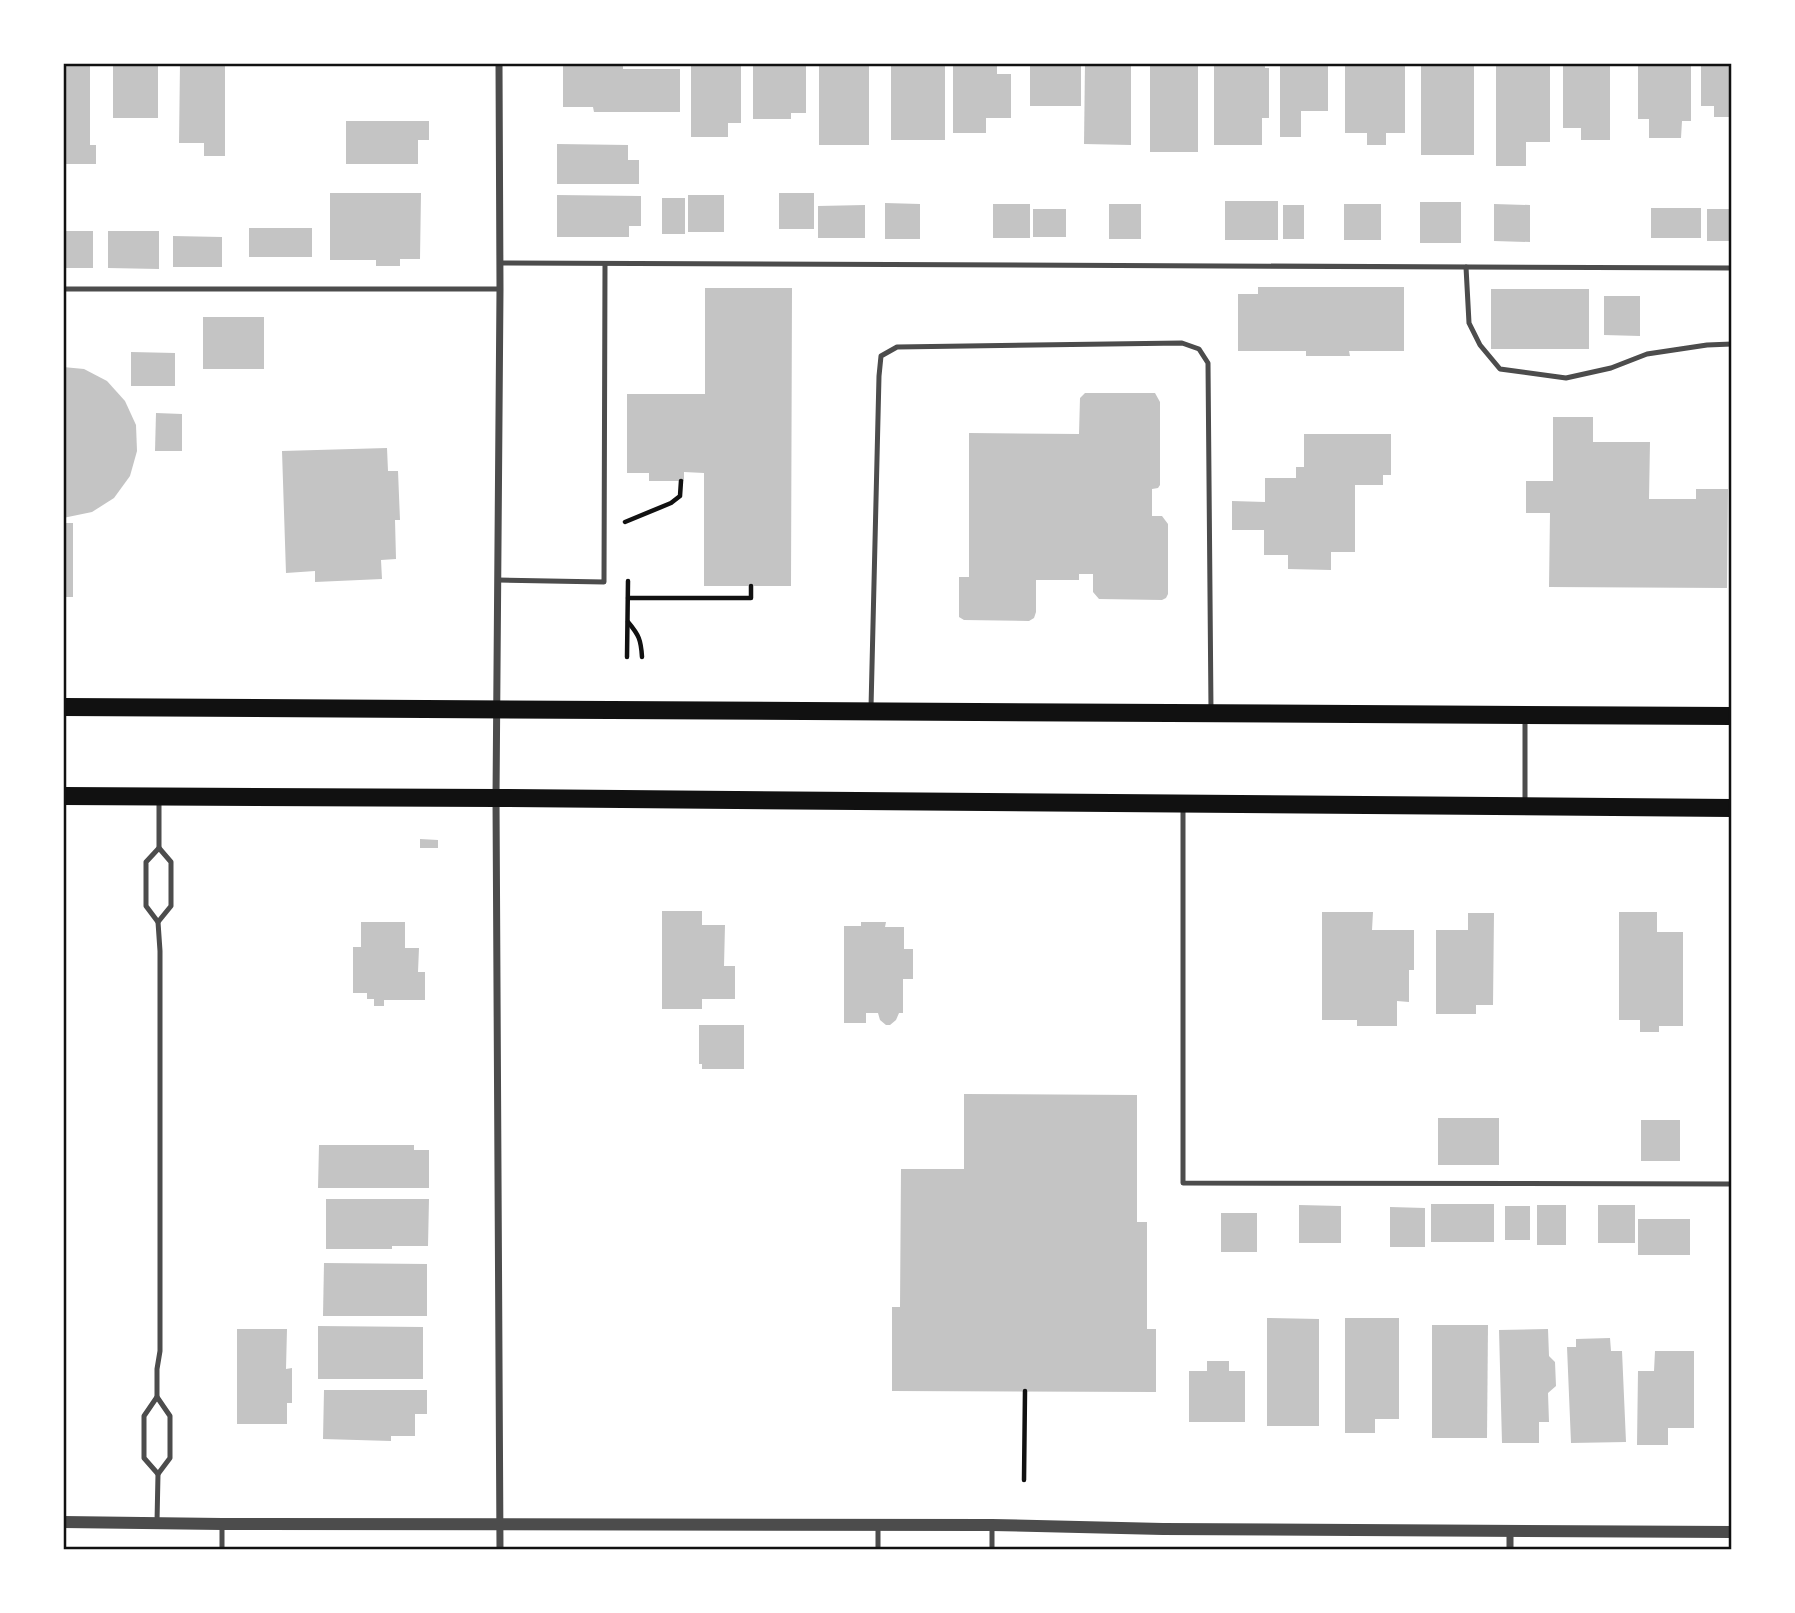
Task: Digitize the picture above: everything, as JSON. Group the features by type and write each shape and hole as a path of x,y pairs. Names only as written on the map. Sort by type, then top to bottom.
{"main road":[{"path":"63,707 1732,716"},
{"path":"63,796 1732,808"}],"street":[{"path":"499,63 496,798 500,1550"},
{"path":"63,1522 878,1524 1163,1529 1732,1531"},
{"path":"1510,1530 1510,1550"}],"lane":[{"path":"500,263 1732,268"},
{"path":"498,580 604,582 605,264"},
{"path":"1466,267 1469,323 1480,345 1500,369 1566,378 1611,368 1647,354 1732,344"},
{"path":"63,289 500,289"},
{"path":"871,711 881,356 897,347 1182,343 1199,349 1208,363 1211,713"},
{"path":"1525,715 1525,806"},
{"path":"158,922 171,906 171,862 159,848 159,797"},
{"path":"1183,804 1183,1183 1732,1184"},
{"path":"157,1522 158,1474 170,1458 170,1416 157,1396 160,1352 160,951 158,922 146,906 146,862 159,848"},
{"path":"157,1396 144,1416 144,1458 158,1474"},
{"path":"222,1524 222,1550"},
{"path":"878,1524 878,1550"},
{"path":"992,1525 992,1550"}],"path":[{"path":"604,527 671,503 680,496 681,481"},
{"path":"628,598 751,598 751,586"},
{"path":"627,621 641,641 642,657"},
{"path":"1024,1480 1025,1391"}],"building":[{"path":"63,63 90,63 90,145 96,145 96,164 63,164"},
{"path":"113,63 158,63 158,118 113,118"},
{"path":"180,63 225,63 225,156 204,156 204,143 179,143"},
{"path":"563,63 623,63 623,69 680,69 680,112 594,112 593,107 563,107"},
{"path":"691,63 741,63 741,123 728,123 728,137 691,137"},
{"path":"753,63 806,63 806,113 791,113 791,119 753,119"},
{"path":"819,63 869,63 869,145 819,145"},
{"path":"891,63 945,63 945,140 891,140"},
{"path":"953,63 997,63 997,74 1011,74 1011,118 986,118 986,133 953,133"},
{"path":"1030,63 1081,63 1081,106 1030,106"},
{"path":"1085,63 1131,63 1131,145 1084,144"},
{"path":"1150,63 1198,63 1198,152 1150,152"},
{"path":"1214,63 1265,63 1265,68 1269,68 1269,118 1262,118 1262,145 1214,145"},
{"path":"1280,63 1328,63 1328,111 1301,111 1301,137 1280,137"},
{"path":"1345,63 1405,63 1405,133 1386,133 1386,145 1367,145 1367,133 1345,133"},
{"path":"1421,63 1474,63 1474,155 1421,155"},
{"path":"1496,63 1550,63 1550,142 1526,142 1526,166 1496,166"},
{"path":"1563,63 1610,63 1610,140 1581,140 1581,128 1563,128"},
{"path":"1638,63 1691,63 1691,121 1682,121 1681,138 1649,138 1649,119 1638,119"},
{"path":"1701,63 1732,63 1732,117 1714,117 1714,106 1701,106"},
{"path":"346,121 429,121 429,140 418,140 418,164 346,164"},
{"path":"557,144 628,145 628,160 639,160 639,184 557,184"},
{"path":"330,193 421,193 420,259 400,259 400,266 376,266 376,260 330,260"},
{"path":"779,193 814,193 814,229 779,229"},
{"path":"557,195 641,196 641,226 629,226 629,237 557,237"},
{"path":"688,195 724,195 724,232 688,232"},
{"path":"662,198 685,198 685,234 662,234"},
{"path":"1225,201 1278,201 1278,240 1225,240"},
{"path":"1420,202 1461,202 1461,243 1420,243"},
{"path":"885,203 920,204 920,239 885,239"},
{"path":"993,204 1030,204 1030,238 993,238"},
{"path":"1109,204 1141,204 1141,239 1109,239"},
{"path":"1344,204 1381,204 1381,240 1344,240"},
{"path":"1494,204 1530,205 1530,242 1494,241"},
{"path":"865,205 865,238 818,238 818,206"},
{"path":"1283,205 1304,205 1304,239 1283,239"},
{"path":"1651,208 1701,208 1701,238 1651,238"},
{"path":"1033,209 1066,209 1066,237 1033,237"},
{"path":"1707,209 1732,209 1732,241 1707,241"},
{"path":"249,228 312,228 312,257 249,257"},
{"path":"63,231 93,231 93,268 63,268"},
{"path":"108,231 159,231 159,269 108,268"},
{"path":"173,236 222,237 222,267 173,267"},
{"path":"1258,287 1404,287 1404,351 1349,351 1350,356 1306,356 1306,351 1238,351 1238,294 1258,294"},
{"path":"705,288 792,288 791,586 704,586 704,473 684,472 684,481 649,481 649,473 627,473 627,394 705,394"},
{"path":"1491,289 1589,289 1589,349 1491,349"},
{"path":"1604,296 1640,296 1640,336 1604,335"},
{"path":"203,317 264,317 264,369 203,369"},
{"path":"131,352 175,353 175,386 131,386"},
{"path":"63,367 84,369 107,381 125,401 136,425 137,451 130,476 114,498 92,512 63,518"},
{"path":"1085,393 1155,393 1160,402 1160,485 1152,489 1152,516 1162,516 1168,524 1166,598 1099,599 1093,592 1093,574 1079,574 1079,580 1036,580 1036,612 1034,618 1029,621 964,620 959,617 959,577 969,577 969,433 1079,434 1080,398"},
{"path":"156,413 182,414 182,451 155,451"},
{"path":"1553,417 1593,417 1593,442 1650,442 1649,499 1696,499 1696,489 1728,489 1727,588 1549,587 1550,513 1526,513 1526,481 1553,481"},
{"path":"1304,434 1391,434 1391,475 1383,475 1383,485 1355,485 1355,552 1331,552 1331,570 1288,569 1288,555 1264,555 1264,530 1232,530 1232,501 1265,502 1265,478 1296,478 1296,467 1304,467"},
{"path":"387,448 388,471 398,471 400,520 395,520 396,559 381,560 382,579 315,582 315,571 286,573 282,451"},
{"path":"63,523 73,523 73,597 63,597"},
{"path":"420,839 438,840 438,848 420,848"},
{"path":"662,911 702,911 702,925 725,925 724,966 735,966 735,999 702,999 702,1009 662,1009"},
{"path":"1322,912 1373,912 1372,930 1414,930 1414,970 1409,970 1409,1002 1397,1001 1397,1026 1357,1026 1357,1020 1322,1020"},
{"path":"1619,912 1657,912 1657,932 1683,932 1683,1026 1659,1026 1659,1032 1640,1032 1640,1020 1619,1020"},
{"path":"1468,913 1494,913 1493,1005 1476,1005 1476,1014 1436,1014 1436,930 1468,930"},
{"path":"361,922 405,922 405,948 419,948 418,972 425,972 425,1000 384,1000 384,1006 374,1006 374,999 367,999 367,993 353,993 353,947 361,947"},
{"path":"861,922 886,922 885,927 904,927 904,949 913,949 913,979 903,979 903,1013 899,1013 890,1025 880,1020 878,1013 866,1013 866,1023 844,1023 844,926 861,926"},
{"path":"699,1025 744,1025 744,1069 702,1069 702,1064 699,1064"},
{"path":"964,1094 1137,1095 1137,1222 1147,1222 1147,1329 1156,1329 1156,1392 892,1391 892,1307 900,1307 901,1169 964,1169"},
{"path":"1438,1118 1499,1118 1499,1165 1438,1165"},
{"path":"1641,1120 1680,1120 1680,1161 1641,1161"},
{"path":"319,1145 414,1145 414,1150 429,1150 429,1188 318,1188"},
{"path":"326,1199 429,1199 428,1246 326,1249"},
{"path":"1431,1204 1494,1204 1494,1242 1431,1242"},
{"path":"1299,1205 1341,1206 1341,1243 1299,1243"},
{"path":"1537,1205 1566,1205 1566,1245 1537,1245"},
{"path":"1598,1205 1635,1205 1635,1243 1598,1243"},
{"path":"1505,1206 1530,1206 1530,1240 1505,1240"},
{"path":"1390,1207 1425,1208 1425,1247 1390,1247"},
{"path":"1221,1213 1257,1213 1257,1252 1221,1252"},
{"path":"1638,1219 1690,1219 1690,1255 1638,1255"},
{"path":"324,1263 427,1264 427,1316 323,1316"},
{"path":"1267,1318 1319,1319 1319,1426 1267,1426"},
{"path":"1345,1318 1399,1318 1399,1419 1375,1419 1375,1433 1345,1433"},
{"path":"1432,1325 1488,1325 1487,1438 1432,1438"},
{"path":"318,1326 423,1327 423,1379 318,1379"},
{"path":"237,1329 287,1329 286,1369 292,1368 292,1403 287,1403 287,1424 237,1424"},
{"path":"1548,1329 1549,1356 1555,1362 1556,1386 1548,1393 1549,1422 1539,1422 1539,1443 1502,1443 1499,1330"},
{"path":"1610,1338 1611,1351 1622,1351 1626,1442 1571,1443 1567,1347 1576,1347 1576,1339"},
{"path":"1655,1351 1694,1351 1694,1428 1668,1428 1668,1445 1637,1445 1638,1371 1654,1371"},
{"path":"1207,1361 1229,1361 1229,1371 1245,1371 1245,1422 1189,1422 1189,1371 1207,1371"},
{"path":"324,1390 427,1390 427,1414 415,1414 415,1436 391,1436 391,1441 323,1439"}]}
